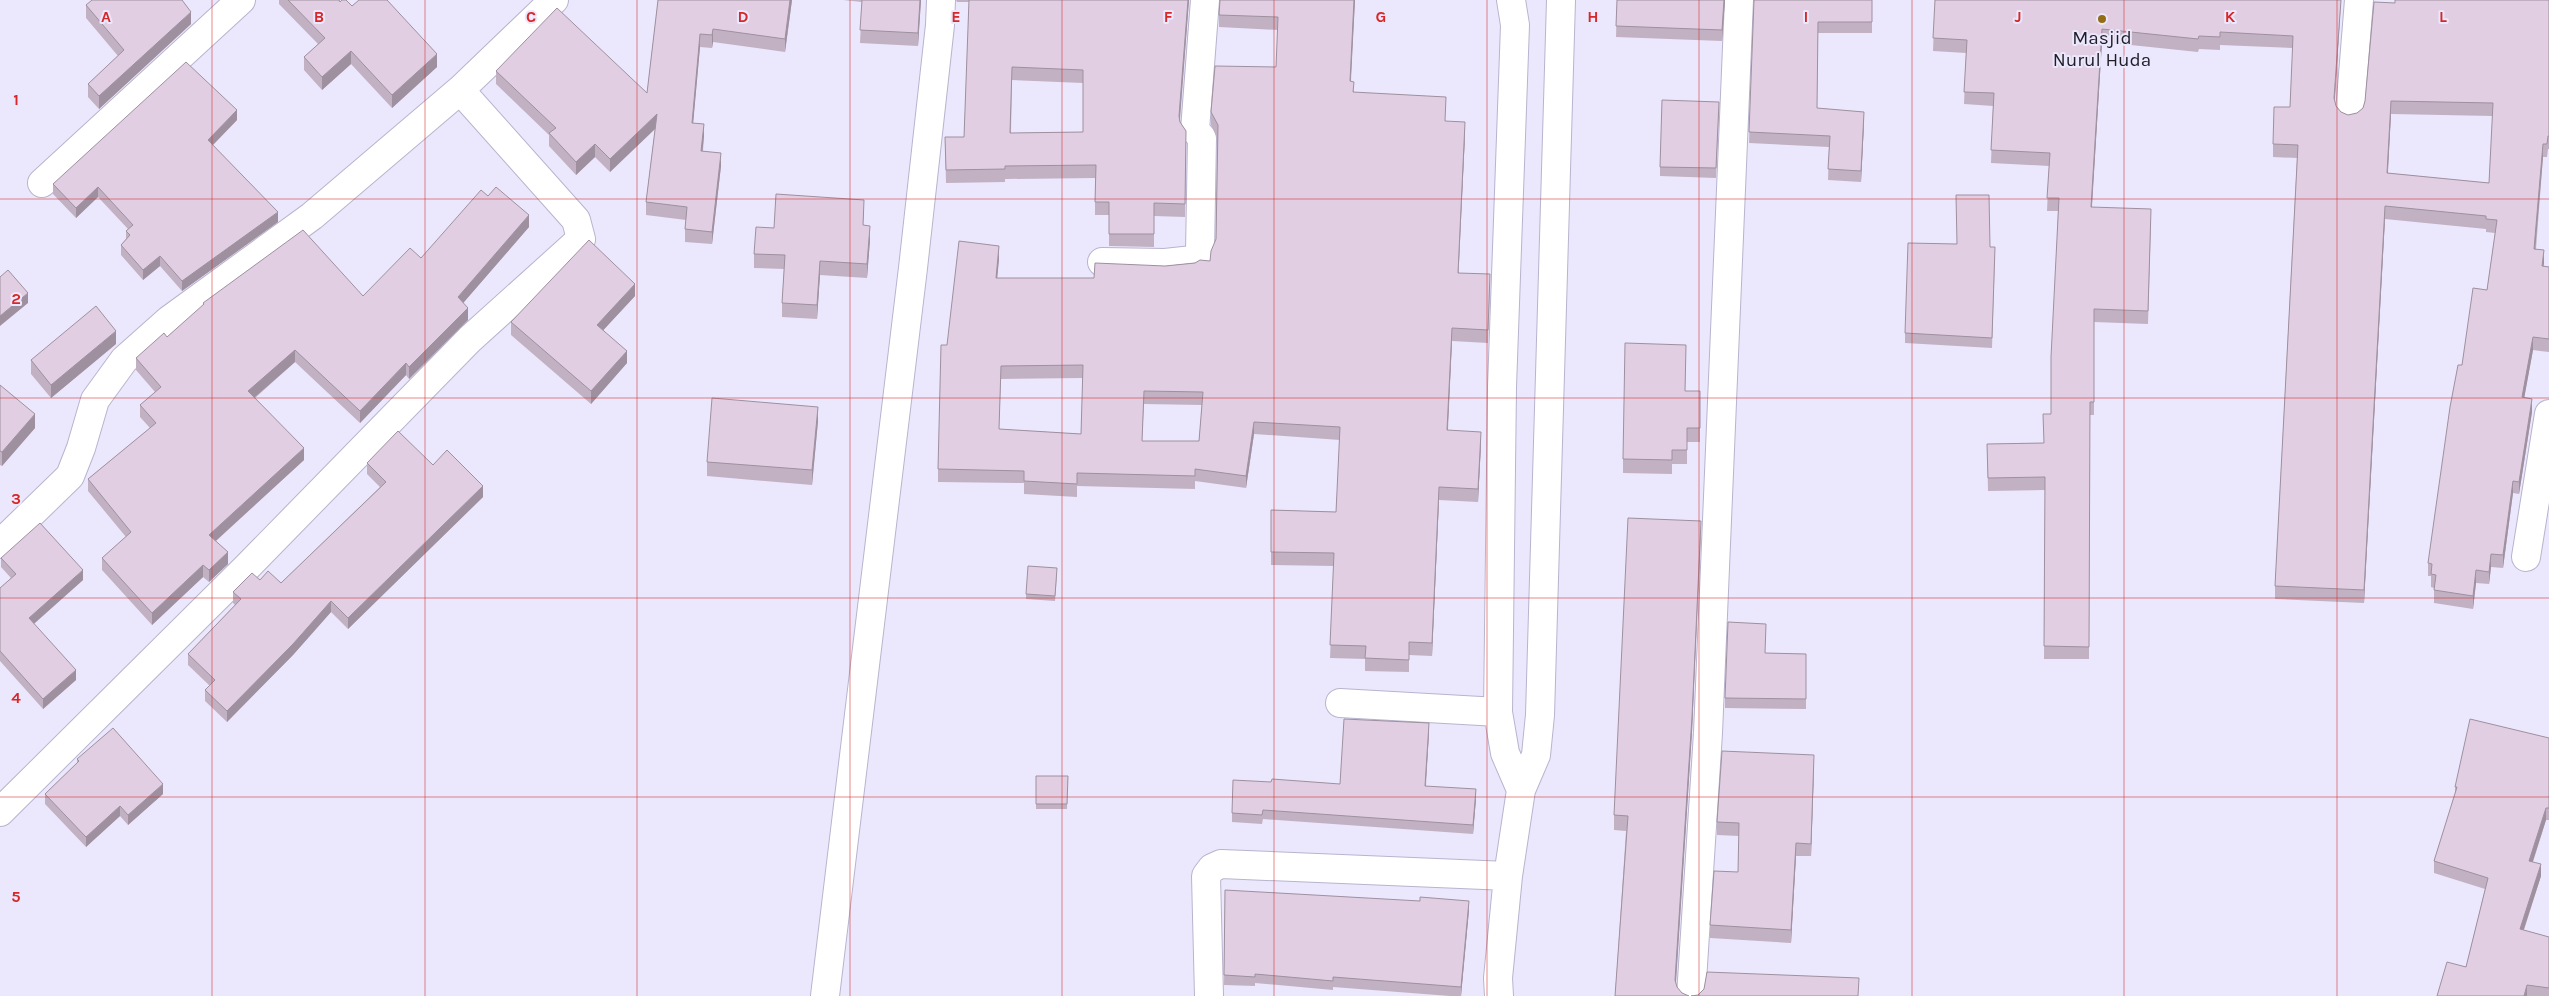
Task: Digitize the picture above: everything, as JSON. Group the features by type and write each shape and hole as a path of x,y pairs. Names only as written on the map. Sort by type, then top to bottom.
{"street":[{"path":"42,183 240,0"},
{"path":"0,544 70,476 81,448 95,400 124,360 169,320 312,216 460,90 554,0"},
{"path":"825,996 914,268 940,25 941,0"},
{"path":"1102,262 1165,263 1193,260 1200,252 1202,138 1195,130 1205,0"},
{"path":"1511,0 1515,25 1502,387 1498,712 1505,753 1521,790"},
{"path":"1499,996 1498,978 1508,876 1521,790 1536,755 1540,715 1561,0"},
{"path":"1691,996 1708,733 1739,0"},
{"path":"2350,112 2359,0"},
{"path":"0,812 247,568 470,339 581,240 576,220 460,90"},
{"path":"2526,557 2549,414"},
{"path":"1340,703 1498,712"},
{"path":"1209,996 1206,876 1212,868 1221,864 1508,876"}],"building":[{"path":"92,0 182,0 191,12 99,96 88,84 124,50 86,5"},
{"path":"288,0 339,0 340,2 346,0 352,6 359,0 387,0 437,54 392,95 351,51 322,77 304,57 325,38"},
{"path":"658,0 790,0 785,39 713,29 712,35 700,34 692,123 704,124 701,151 721,153 712,232 685,229 687,207 646,202 657,114 610,159 595,144 576,162 549,133 556,128 496,71 557,8 647,93"},
{"path":"862,0 920,0 918,33 860,30"},
{"path":"969,0 1188,0 1179,116 1180,122 1186,131 1185,204 1154,203 1154,234 1109,234 1109,202 1095,202 1096,165 1005,166 1005,169 946,170 945,137 964,137","holes":["1012,67 1083,70 1083,132 1010,133"]},
{"path":"1220,0 1354,0 1350,81 1354,82 1353,92 1446,97 1445,121 1465,122 1458,273 1490,274 1488,330 1452,328 1447,430 1481,432 1478,489 1439,487 1432,643 1409,642 1409,660 1365,658 1366,646 1330,645 1334,553 1271,552 1271,510 1336,512 1340,427 1254,422 1246,476 1195,469 1195,476 1077,473 1077,484 1024,481 1024,471 938,469 941,345 947,345 959,241 999,246 996,278 1094,278 1095,263 1165,266 1195,263 1200,260 1210,261 1211,251 1216,239 1218,125 1211,112 1215,66 1276,67 1278,17 1219,15","holes":["1083,365 1081,434 999,429 1001,366","1144,391 1203,392 1199,441 1142,441"]},
{"path":"1617,0 1724,0 1722,30 1616,26"},
{"path":"1754,0 1872,0 1872,22 1818,22 1817,108 1864,112 1861,171 1828,169 1830,136 1749,132"},
{"path":"1935,0 2341,0 2334,98 2336,106 2341,112 2348,115 2357,113 2363,108 2365,101 2374,2 2395,3 2395,0 2549,0 2549,136 2547,144 2543,144 2534,249 2544,250 2542,266 2549,267 2549,339 2533,337 2522,397 2532,399 2519,482 2513,481 2503,555 2491,554 2489,572 2476,570 2473,596 2434,590 2436,575 2431,574 2432,564 2428,563 2450,407 2458,365 2462,365 2473,288 2487,290 2497,220 2486,219 2486,216 2385,206 2364,590 2275,586 2298,145 2273,144 2274,107 2290,107 2293,36 2220,32 2220,37 2199,36 2198,39 2102,29 2091,207 2151,209 2148,311 2094,309 2094,402 2090,402 2089,647 2044,646 2045,477 1988,478 1987,444 2044,443 2043,414 2051,414 2051,357 2059,198 2047,198 2050,153 1991,150 1994,93 1964,92 1967,40 1933,38","holes":["2391,101 2493,103 2489,183 2387,173"]},
{"path":"186,62 237,110 208,140 278,212 182,281 160,256 143,270 121,245 130,235 126,231 133,225 98,187 76,208 53,184"},
{"path":"1662,100 1719,102 1716,168 1660,167"},
{"path":"496,187 529,215 458,297 468,308 409,367 406,363 360,411 295,350 248,391 304,448 209,535 228,552 209,570 203,565 152,613 102,558 131,532 88,479 156,423 140,405 161,387 136,358 164,333 167,337 203,303 303,230 363,296 410,248 421,258 481,190 488,196"},
{"path":"776,194 864,200 863,225 870,226 867,264 820,261 817,305 782,303 785,255 754,254 756,227 774,228"},
{"path":"1956,195 1989,195 1990,247 1995,247 1992,338 1905,333 1908,243 1957,244"},
{"path":"589,240 635,284 597,325 627,351 591,391 511,322"},
{"path":"8,270 28,293 0,316 0,277"},
{"path":"96,306 116,331 51,385 31,360"},
{"path":"1625,343 1686,345 1685,391 1700,391 1700,428 1687,428 1687,450 1672,450 1672,460 1623,459"},
{"path":"0,385 35,414 2,452 0,451"},
{"path":"712,398 818,407 812,470 707,462"},
{"path":"398,431 433,465 447,450 483,486 348,618 331,601 293,644 227,711 205,690 215,680 188,654 241,599 233,592 252,573 260,580 268,571 281,583 386,482 367,463"},
{"path":"1628,518 1701,521 1692,717 1675,980 1677,987 1682,993 1689,996 1615,996 1628,816 1614,815"},
{"path":"40,523 83,570 29,618 76,670 43,699 0,651 0,588 16,574 1,558"},
{"path":"1028,566 1057,568 1055,596 1026,594"},
{"path":"1728,622 1766,624 1765,653 1806,654 1806,699 1725,698"},
{"path":"1344,719 1429,723 1425,786 1476,789 1473,825 1263,810 1262,815 1232,813 1233,780 1271,782 1272,779 1340,784"},
{"path":"2470,719 2549,738 2549,808 2546,808 2529,861 2541,864 2520,929 2549,937 2549,988 2527,985 2524,996 2437,996 2447,962 2466,967 2488,878 2434,861 2457,787 2455,787"},
{"path":"113,728 163,784 128,815 120,806 86,837 45,794 79,761 77,759"},
{"path":"1722,751 1814,755 1811,844 1796,843 1791,930 1710,925 1714,871 1738,872 1739,823 1717,822"},
{"path":"1036,776 1068,776 1067,804 1036,804"},
{"path":"1225,890 1420,901 1420,897 1469,901 1461,987 1333,977 1333,981 1255,974 1255,977 1224,975"},
{"path":"1707,972 1859,978 1858,996 1691,996 1698,995 1704,989"}],"place":[{"name":"Masjid Nurul Huda","path":"2102,19"}]}
